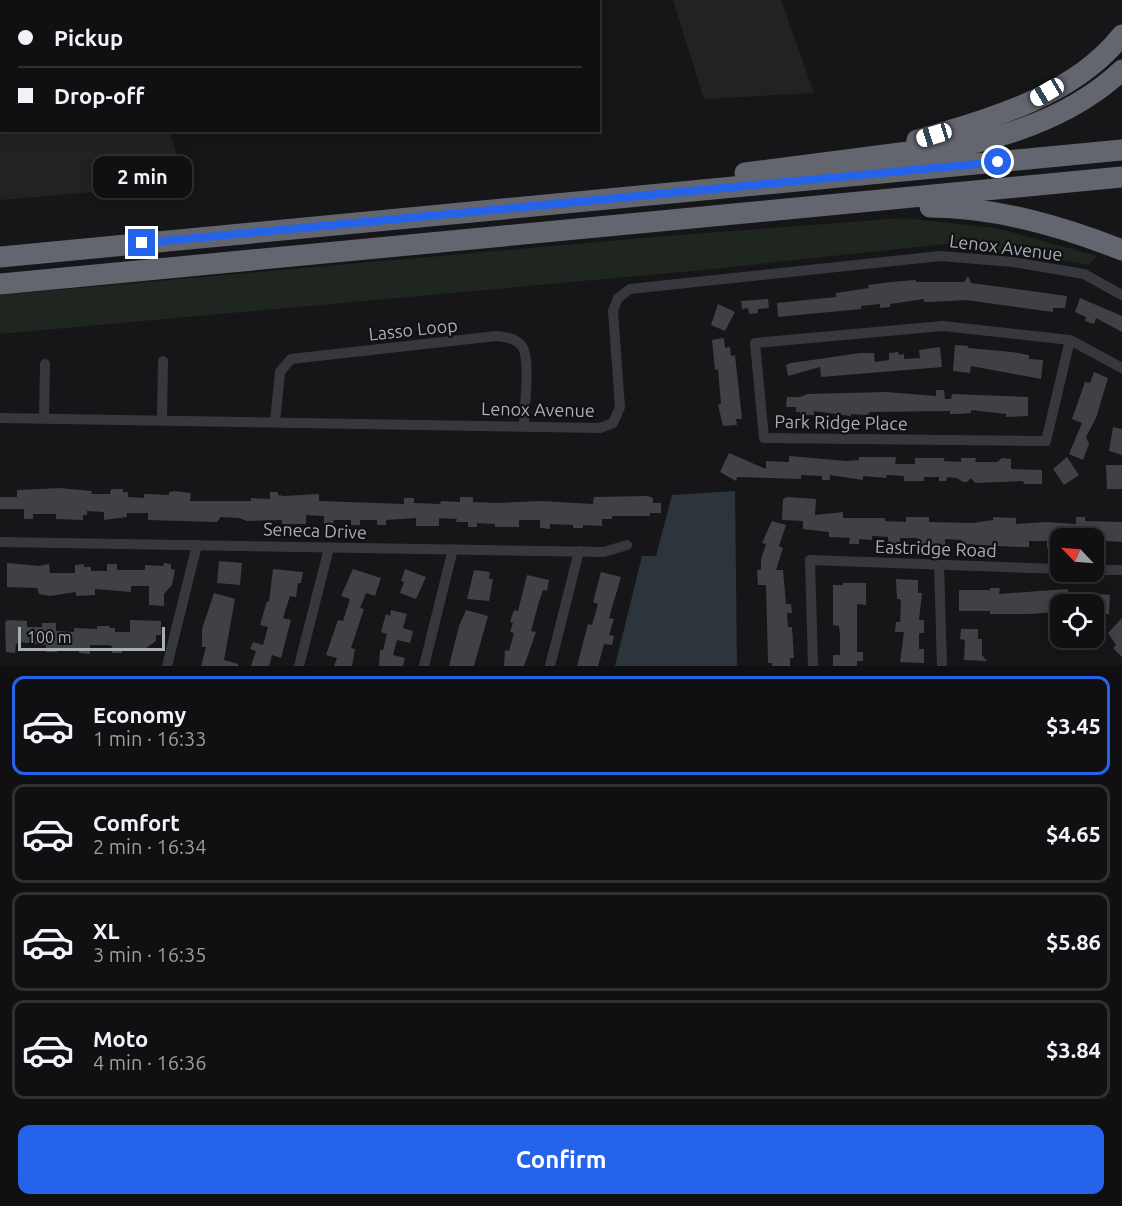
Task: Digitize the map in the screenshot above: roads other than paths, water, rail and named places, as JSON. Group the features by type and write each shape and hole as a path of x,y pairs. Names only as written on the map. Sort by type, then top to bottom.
{"highway":[{"path":"834,160 915,141 989,118 1032,101 1081,72 1122,35"},
{"path":"593,201 684,182 834,160 969,144 1000,137 1039,124 1081,102 1122,70"},
{"path":"0,257 1122,150"},
{"path":"0,284 786,207 1122,177"},
{"path":"786,207 952,207 1025,218 1122,250"}],"street":[{"name":"Lenox Avenue","path":"0,418 600,428 613,423 620,406 613,311 618,298 630,289 940,256 1013,262 1084,274 1122,295"},
{"name":"Park Ridge Place","path":"1070,340 1046,441 764,438 755,343 943,326 1070,340 1122,368"},
{"name":"Lasso Loop","path":"275,422 280,372 291,359 496,336 514,339 523,348 524,426"},
{"path":"162,419 163,361"},
{"path":"44,418 45,364"},
{"name":"Seneca Drive","path":"0,542 579,551 611,551 627,544"},
{"path":"168,666 197,545"},
{"path":"299,666 329,548"},
{"path":"424,666 453,549"},
{"path":"550,666 579,551"},
{"name":"Eastridge Road","path":"813,666 810,560 1050,569"},
{"path":"939,565 942,666"},
{"path":"1104,570 1122,570"}]}
